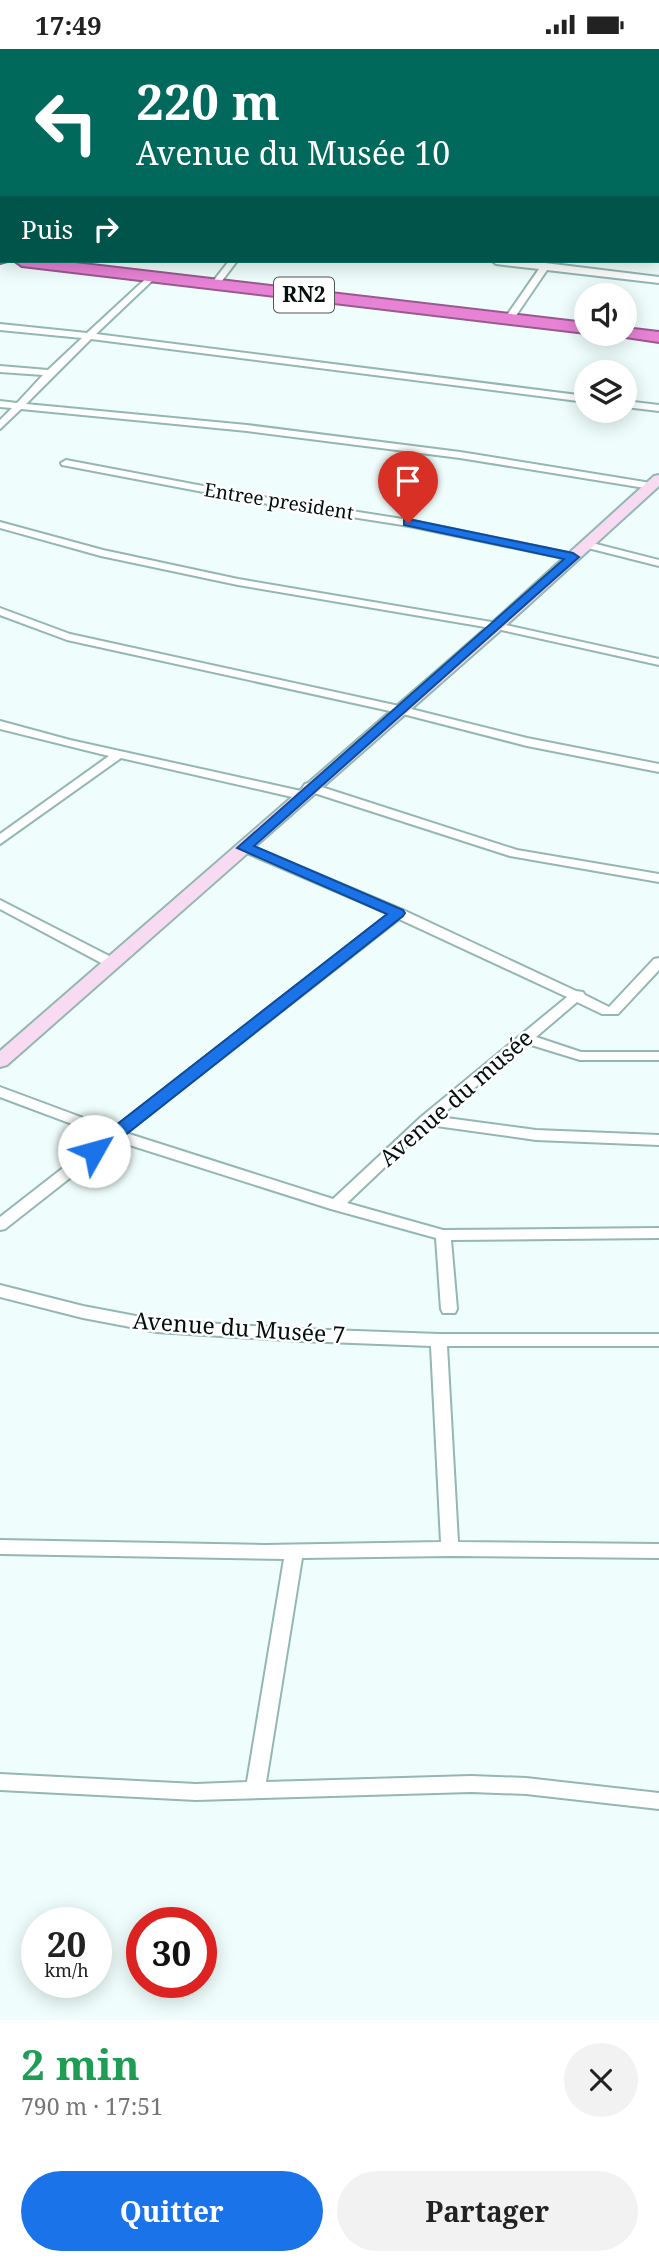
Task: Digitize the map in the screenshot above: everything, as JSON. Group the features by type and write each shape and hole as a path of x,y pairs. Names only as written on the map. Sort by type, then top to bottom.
{"highway":[{"name":"RN2","path":"39,263 574,326"},
{"path":"637,334 659,337"}],"street":[{"path":"215,284 231,263"},
{"path":"516,263 659,280"},
{"path":"510,318 545,266"},
{"path":"0,426 152,276"},
{"path":"0,327 90,335 574,397"},
{"path":"0,369 51,373"},
{"path":"0,404 247,428 655,482"},
{"path":"637,405 659,408"},
{"name":"Entree president","path":"66,463 256,499 408,523 573,557"},
{"path":"0,1061 244,848 305,791 497,626 655,482"},
{"path":"0,525 101,553 238,582 497,626 659,662"},
{"path":"588,545 659,563"},
{"path":"0,611 67,637 398,710 527,742 659,768"},
{"path":"0,725 118,755 305,791 515,853 659,878"},
{"path":"0,840 118,755"},
{"path":"244,848 398,913 578,995 607,1011 614,1011 659,962"},
{"path":"0,904 112,963"},
{"path":"0,1225 398,913"},
{"name":"Avenue du musée","path":"336,1205 426,1120 578,995"},
{"path":"525,1038 580,1056 659,1056"},
{"path":"0,1092 115,1135 336,1205 443,1235 659,1233"},
{"path":"426,1120 536,1135 659,1140"},
{"path":"443,1235 449,1309"},
{"name":"Avenue du Musée 7","path":"0,1291 70,1309 157,1326 439,1340 659,1340"},
{"path":"439,1340 450,1549"},
{"path":"0,1547 293,1552 450,1549 659,1551"},
{"path":"255,1791 293,1552"},
{"path":"0,1782 196,1792 471,1784 526,1786 659,1801"}],"route":[{"path":"94,1151 398,913 244,848 573,557 408,523"}]}
